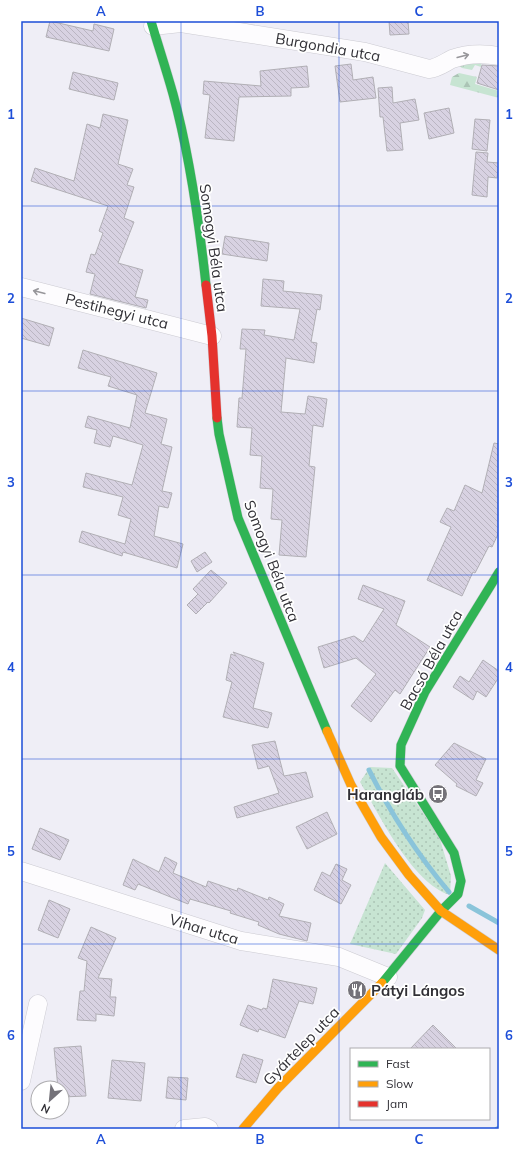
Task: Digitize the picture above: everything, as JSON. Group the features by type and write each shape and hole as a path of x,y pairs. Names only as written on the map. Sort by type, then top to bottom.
{"main road":[{"name":"Somogyi Béla utca","path":"152,24 173,95 189,170 202,245 212,336 215,400 219,434 238,518 252,555 351,786 381,837 409,875 441,911 499,950"},
{"name":"Bacsó Béla utca","path":"441,911 458,894 461,881 454,853 400,766 401,745 425,692 499,572"},
{"name":"Gyártelep utca","path":"243,1129 278,1088 388,977 441,911"}],"street":[{"name":"Burgondia utca","path":"152,24 181,23 365,52 429,69 434,69 453,59 477,53 499,56"},
{"name":"Pestihegyi utca","path":"21,287 212,336"},
{"name":"Vihar utca","path":"21,872 242,941 339,957 388,977"},
{"path":"21,1081 38,1004"},
{"path":"184,1129 205,1127 209,1129"}],"green space":[{"path":"482,61 481,67 475,65 472,70 462,68 458,65"},
{"path":"459,73 477,77 475,84 499,91 499,98 450,85 452,77"},
{"path":"370,767 392,768 439,836 451,876 450,895 436,888 423,877 410,863 387,830 360,782"},
{"path":"385,863 425,910 422,918 396,954 350,944"}],"building":[{"path":"50,21 93,31 94,24 114,29 109,51 46,37"},
{"path":"389,21 408,21 409,34 390,35"},
{"path":"351,64 353,80 373,77 376,98 340,102 335,66"},
{"path":"482,65 499,66 499,90 477,83"},
{"path":"307,66 309,87 291,88 291,96 239,97 234,141 205,138 210,95 203,94 204,81 261,86 260,71"},
{"path":"73,72 118,83 114,100 69,89"},
{"path":"392,87 393,103 415,99 419,120 400,123 403,150 387,151 383,117 380,117 378,88"},
{"path":"449,108 454,133 429,139 424,113"},
{"path":"103,114 128,120 118,164 133,169 127,185 134,187 124,218 134,222 118,263 143,270 135,297 148,300 146,308 90,294 95,274 86,272 91,254 95,255 103,233 99,231 108,206 31,181 35,168 74,181 87,124 100,128"},
{"path":"475,119 490,120 487,151 472,149"},
{"path":"476,152 488,153 487,162 499,163 497,178 488,177 487,197 472,195"},
{"path":"225,236 269,243 267,261 222,254"},
{"path":"263,279 284,281 283,291 322,295 320,310 317,309 311,342 317,343 314,363 286,358 281,412 305,414 308,396 327,399 323,427 313,425 309,466 315,467 306,557 279,555 282,520 271,519 273,489 260,488 262,456 250,455 252,428 237,427 239,398 242,398 246,349 240,349 242,329 265,330 264,335 294,340 300,309 261,306"},
{"path":"21,318 54,328 49,346 21,338"},
{"path":"83,350 157,373 145,413 167,419 161,444 172,447 162,491 172,493 168,508 159,506 154,536 183,544 177,568 123,552 122,556 79,542 82,531 125,544 131,519 118,515 123,497 83,487 86,473 132,485 143,445 113,436 110,447 94,443 97,430 85,427 88,416 130,428 137,395 108,386 111,377 78,368"},
{"path":"494,443 499,444 499,532 492,547 489,546 475,573 473,572 462,596 427,580 451,527 440,522 447,508 454,511 465,485 482,493"},
{"path":"205,552 212,562 197,572 191,561"},
{"path":"211,570 227,583 209,603 208,602 196,614 187,605 198,594 193,589"},
{"path":"363,585 405,601 396,625 430,647 400,694 395,690 371,722 351,706 376,674 356,658 324,668 318,647 354,636 363,642 384,609 358,599"},
{"path":"233,652 264,663 253,708 272,713 268,728 223,717 232,682 226,680 231,654 236,656"},
{"path":"483,660 499,671 499,677 486,697 477,691 473,700 453,687 460,676 469,682"},
{"path":"275,741 284,776 306,772 313,797 237,818 234,807 279,793 269,766 258,769 252,745"},
{"path":"454,743 486,759 476,780 483,783 476,796 456,786 457,784 435,765"},
{"path":"327,812 337,834 307,849 296,827"},
{"path":"40,828 69,840 60,860 32,849"},
{"path":"165,857 177,863 173,873 206,887 208,881 237,891 238,888 268,900 269,897 284,904 279,916 311,923 307,941 279,934 258,925 259,922 230,913 231,911 190,899 188,904 138,884 135,890 123,885 133,859 159,872"},
{"path":"336,864 347,869 342,880 351,885 341,904 314,890 322,872 330,876"},
{"path":"49,900 70,909 58,938 38,930"},
{"path":"91,927 116,938 98,978 112,979 110,997 116,997 114,1016 96,1014 96,1021 77,1020 80,991 84,991 87,961 78,958"},
{"path":"273,979 317,988 313,1004 299,1001 285,1038 259,1029 258,1032 240,1025 248,1005 262,1010 263,1008 267,1009"},
{"path":"433,1025 456,1048 411,1048"},
{"path":"81,1046 86,1096 70,1097 70,1080 57,1080 54,1048"},
{"path":"243,1054 263,1060 256,1083 236,1077"},
{"path":"112,1060 145,1063 141,1101 108,1098"},
{"path":"168,1077 188,1078 186,1100 166,1098"}],"waterway":[{"path":"369,770 405,833 449,892"},
{"path":"469,906 499,923"}],"traffic: fast":[{"path":"151,21 179,117 197,213 206,285"},
{"path":"217,418 219,434 238,518 327,731"},
{"path":"382,983 441,911 458,894 461,881 454,853 400,766 401,745 425,692 499,572"}],"traffic: slow":[{"path":"327,731 351,785 381,837 409,875 441,911 499,950"},
{"path":"243,1129 278,1088 382,983"}],"traffic: jam":[{"path":"206,285 212,336 217,418"}],"place":[{"name":"Harangláb","path":"438,794"},
{"name":"Pátyi Lángos","path":"357,990"}]}
